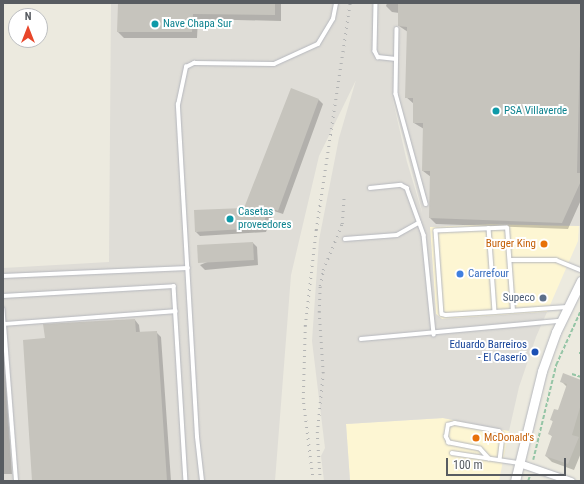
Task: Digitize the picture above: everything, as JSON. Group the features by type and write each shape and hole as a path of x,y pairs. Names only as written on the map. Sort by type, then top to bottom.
{"street":[{"path":"515,481 542,371 561,321 581,281"},
{"path":"519,463 571,481"}],"lane":[{"path":"202,481 178,106 186,67 194,63 274,64 318,44 333,19 336,3"},
{"path":"376,3 375,51 378,57 396,59"},
{"path":"397,29 396,94 426,204"},
{"path":"370,188 401,185 407,188 424,235 434,334"},
{"path":"345,239 397,235 419,223"},
{"path":"489,228 495,312"},
{"path":"513,311 507,228 436,231 438,288 442,314 495,312 513,311 568,307"},
{"path":"510,260 556,260 581,270"},
{"path":"3,276 188,268"},
{"path":"3,296 174,286 186,481"},
{"path":"3,309 16,481"},
{"path":"4,324 176,311"},
{"path":"361,340 561,321"},
{"path":"489,459 480,449 449,443 446,437 448,425 455,423 499,431 503,436 500,459"},
{"path":"452,453 519,463"}],"path":[{"path":"528,481 556,365 581,310"},
{"path":"572,374 581,377"}],"shaded area":[{"path":"111,3 581,3 581,226 490,224 430,227 436,314 442,319 547,312 536,337 519,387 509,431 443,418 346,424 350,481 324,481 321,456 325,448 312,341 319,240 339,138 356,80 319,156 291,275 275,481 3,481 3,268 109,262","holes":["391,92 422,212 407,162"]},
{"path":"490,224 579,226 578,241 547,312 442,319 436,314 430,227"},
{"path":"443,418 509,431 499,481 350,481 346,424"}],"building":[{"name":"Nave Chapa Sur","path":"118,3 275,3 275,15 193,14 192,32 117,32"},
{"name":"PSA Villaverde","path":"398,3 581,3 577,173 581,173 581,181 562,223 429,218 430,171 422,171 423,123 413,123 413,98 405,98 407,27 398,26"},
{"path":"291,88 319,99 278,211 269,207 262,228 195,232 194,210 244,208"},
{"name":"Casetas proveedores","path":"253,242 254,260 198,263 197,245"},
{"path":"135,319 136,332 157,331 167,481 32,481 23,340 45,338 43,324"},
{"path":"563,373 581,380 581,404 572,435 579,437 568,464 545,456 552,436 548,434 553,421 550,420 554,409 558,410 567,384 560,382"}],"railway":[{"path":"313,481 303,399 305,326 316,230 350,3"},
{"path":"320,481 317,433 323,373 319,312 320,286 323,270 342,224 344,195"}],"place":[{"name":"Nave Chapa Sur","path":"155,24"},
{"name":"PSA Villaverde","path":"496,111"},
{"name":"Casetas proveedores","path":"230,219"},
{"name":"Burger King","path":"544,244"},
{"name":"Carrefour","path":"460,274"},
{"name":"Supeco","path":"543,298"},
{"name":"Eduardo Barreiros - El Caserío","path":"535,352"},
{"name":"McDonald's","path":"476,438"}]}
